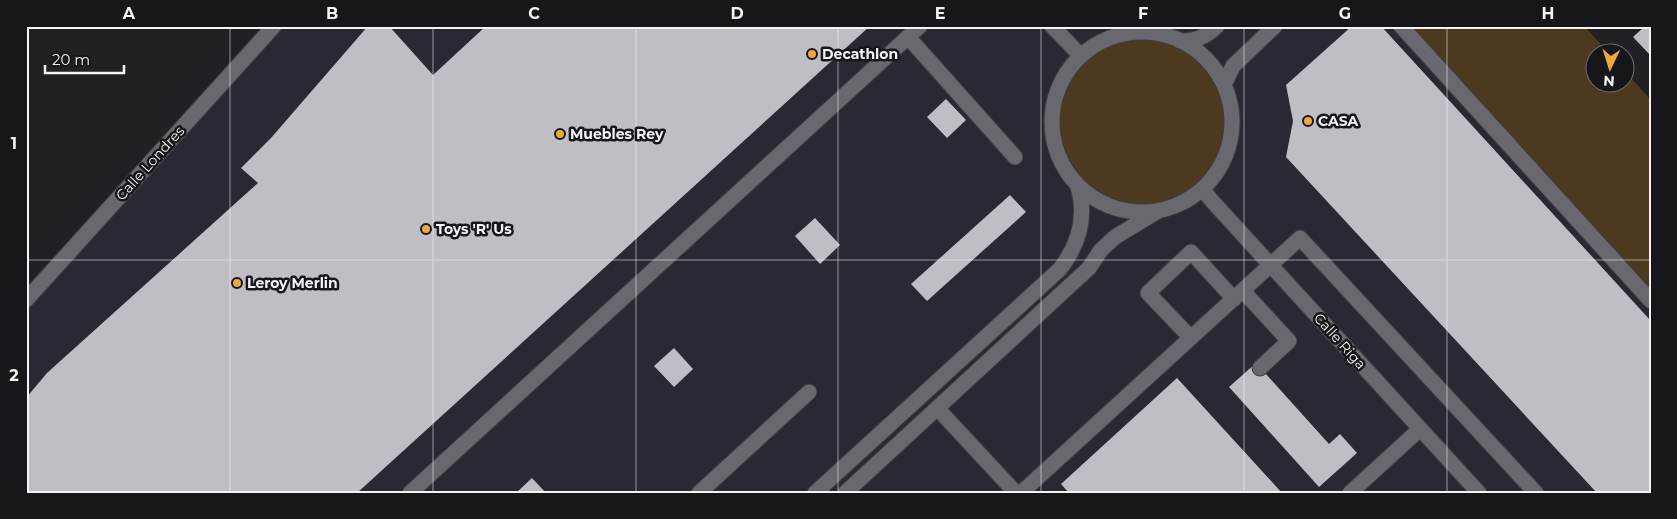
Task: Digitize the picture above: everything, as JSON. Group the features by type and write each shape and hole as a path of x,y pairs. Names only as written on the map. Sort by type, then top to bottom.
{"street":[{"name":"Calle Londres","path":"26,300 274,26"},
{"path":"410,493 920,26"},
{"path":"1052,26 1081,56"},
{"path":"1160,210 1126,210 1108,205 1093,198 1077,184 1060,160 1055,144 1052,129 1052,112 1056,96 1070,68 1094,46 1108,39 1122,34 1138,32 1154,33 1180,41 1189,41 1200,38 1217,26"},
{"path":"1224,85 1232,66 1275,26"},
{"path":"1401,26 1651,301"},
{"path":"908,37 1014,157"},
{"path":"845,493 1090,268 1107,244 1115,237 1160,210 1190,198 1202,188 1221,165 1231,137 1231,108 1224,85 1205,58 1180,41"},
{"path":"815,493 1060,268 1070,254 1081,225 1081,196 1077,184"},
{"name":"Calle Riga","path":"1202,188 1479,493"},
{"path":"936,408 1022,492 1300,238 1536,493"},
{"path":"1191,338 1148,293 1191,252 1289,341 1260,368"},
{"path":"699,493 810,392"},
{"path":"1350,493 1420,429"}],"shaded area":[{"path":"274,26 1401,26 1651,301 1651,493 26,493 26,300"},
{"path":"1410,26 1584,26 1599,42 1584,42 1584,92 1634,92 1634,81 1651,100 1651,291"},
{"path":"1142,32 1176,39 1199,53 1211,65 1221,80 1228,96 1232,122 1225,156 1211,179 1199,191 1184,201 1168,208 1142,212 1108,205 1085,191 1073,179 1063,164 1056,148 1052,122 1059,88 1073,65 1085,53 1100,43 1116,36"}],"building":[{"path":"368,26 389,26 433,75 486,26 870,26 357,493 26,493 26,398 47,373 258,183 241,168 271,138"},
{"path":"1352,26 1381,26 1651,321 1651,493 1597,493 1286,157 1293,121 1286,85"},
{"path":"1645,26 1651,26 1651,56 1633,37"},
{"path":"946,99 966,120 947,138 927,117"},
{"path":"1010,195 1026,212 927,301 911,284"},
{"path":"815,218 840,245 820,264 795,236"},
{"path":"674,348 693,369 674,387 654,366"},
{"path":"1256,363 1329,444 1340,434 1357,453 1319,487 1229,387"},
{"path":"1177,378 1282,493 1069,493 1061,484"},
{"path":"532,478 546,493 516,493"}],"place":[{"name":"Decathlon","path":"812,54"},
{"name":"CASA","path":"1308,121"},
{"name":"Muebles Rey","path":"560,134"},
{"name":"Toys 'R' Us","path":"426,229"},
{"name":"Leroy Merlin","path":"237,283"}]}
